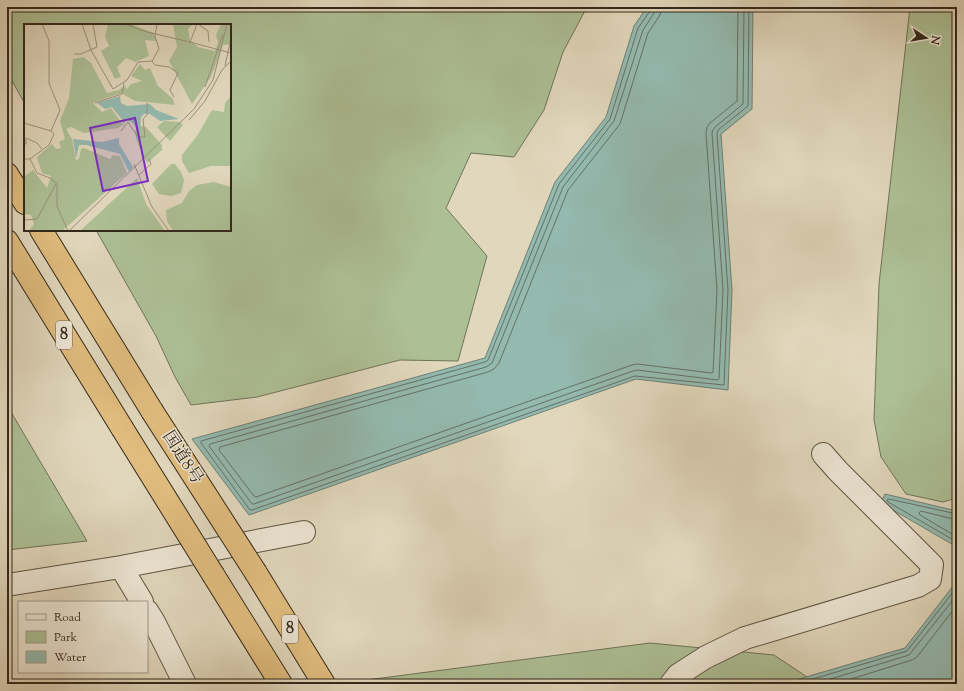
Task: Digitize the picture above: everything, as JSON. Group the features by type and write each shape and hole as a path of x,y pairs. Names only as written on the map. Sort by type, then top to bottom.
{"highway":[{"path":"7,174 24,201"},
{"name":"国道8号","path":"42,231 152,412 256,573 324,684"},
{"name":"国道8号","path":"7,241 281,684"}],"street":[{"path":"671,684 678,675 706,657 745,638 918,586 930,580 932,565 838,471 823,454"},
{"path":"7,585 121,567 304,532"},
{"path":"121,567 141,601"},
{"path":"148,613 185,684"}],"green space":[{"path":"7,7 587,7 563,52 544,110 514,157 471,153 446,208 487,256 458,361 400,360 257,397 191,405 175,377 156,336 97,231 231,231 231,24 24,24 24,102 7,72"},
{"path":"910,7 957,7 957,498 943,502 906,494 881,457 874,420 879,284"},
{"path":"7,405 8,407 87,541 7,550"},
{"path":"650,643 774,655 816,684 336,684"}],"water":[{"path":"647,7 753,7 752,109 721,134 732,290 728,390 636,379 249,515 192,439 485,358 555,182 606,117 634,26"},
{"path":"885,494 957,511 957,547 881,503"},
{"path":"957,581 957,684 782,684 905,648"}]}
